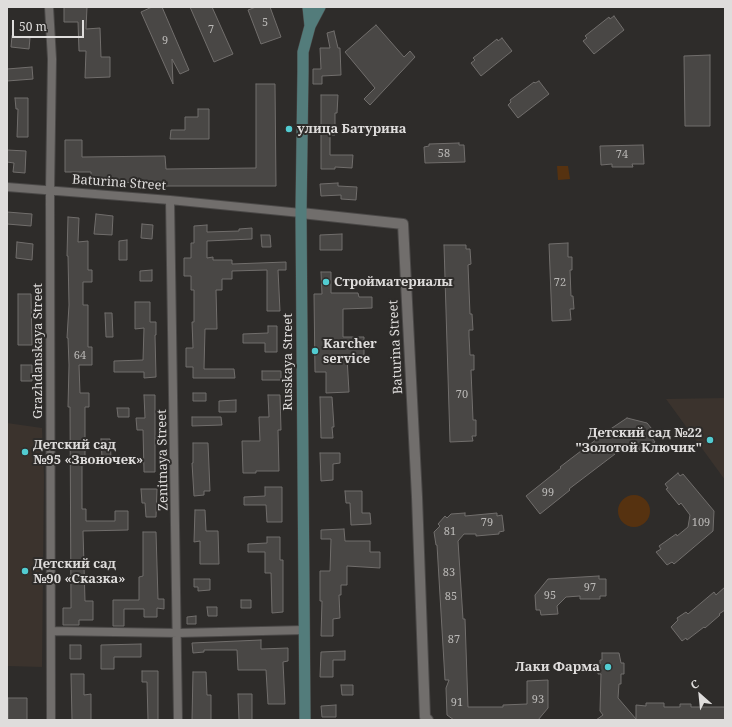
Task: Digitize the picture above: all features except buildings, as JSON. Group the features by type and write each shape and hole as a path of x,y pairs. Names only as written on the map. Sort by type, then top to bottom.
{"main road":[{"path":"308,7 310,26"},
{"name":"Russkaya Street","path":"305,720 301,213 303,52 310,26 320,7"}],"street":[{"name":"Grazhdanskaya Street","path":"49,7 52,59 50,191 51,720"},
{"name":"Baturina Street","path":"7,187 170,200 403,224 417,497 425,717 428,720"},
{"name":"Zenitnaya Street","path":"170,200 178,632 178,720"},
{"path":"51,632 304,630"}],"shaded area":[{"path":"557,166 568,166 570,179 558,180"},
{"name":"Детский сад №22 \"Золотой Ключик\"","path":"725,398 725,480 666,399"},
{"name":"Детский сад №90 «Сказка»","path":"7,423 42,428 44,476 42,667 7,666"},
{"path":"631,495 637,495 647,502 650,511 649,517 643,524 637,527 631,527 621,520 618,514 618,508 625,498"}],"place":[{"name":"улица Батурина","path":"289,129"},
{"name":"Стройматериалы","path":"326,282"},
{"name":"Karcher service","path":"315,351"},
{"name":"Детский сад №22 \"Золотой Ключик\"","path":"710,440"},
{"name":"Детский сад №95 «Звоночек»","path":"25,452"},
{"name":"Детский сад №90 «Сказка»","path":"25,571"},
{"name":"Лаки Фарма","path":"608,667"}]}
